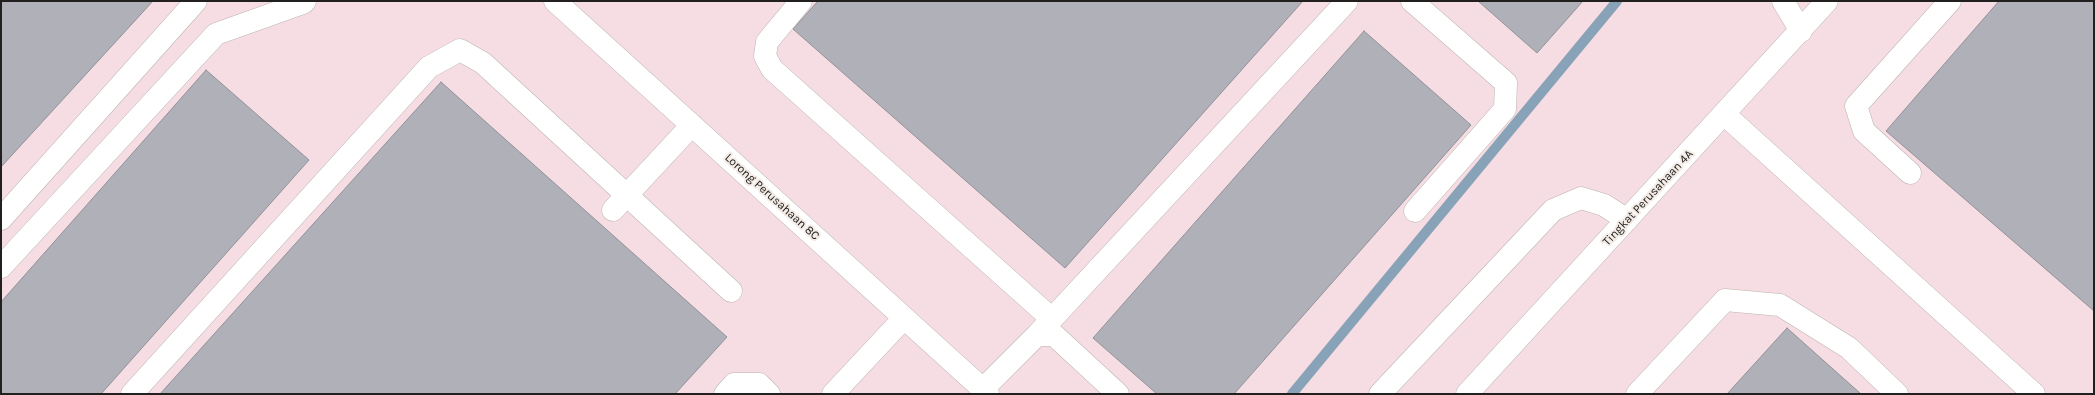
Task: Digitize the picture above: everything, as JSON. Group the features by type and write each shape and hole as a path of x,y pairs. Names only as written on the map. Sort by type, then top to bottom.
{"street":[{"path":"1,219 196,1"},
{"path":"1,267 216,34 305,1"},
{"name":"Lorong Perusahaan 8C","path":"555,1 985,392"},
{"path":"801,1 767,42 765,56 772,69 1044,327 1118,394"},
{"path":"985,392 1347,1"},
{"path":"1412,1 1506,83 1505,109 1415,211"},
{"path":"1783,1 1800,30"},
{"name":"Tingkat Perusahaan 4A","path":"1467,394 1828,1"},
{"path":"1910,173 1864,131 1856,106 1950,1"},
{"path":"132,394 429,67 460,50 483,63 620,202 731,291"},
{"path":"1724,114 2034,394"},
{"path":"620,202 692,125"},
{"path":"1380,394 1553,210 1581,198 1604,205 1627,220"},
{"path":"1637,394 1725,300 1780,305 1849,348 1897,394"},
{"path":"840,392 904,318"},
{"path":"725,394 734,384 758,384 769,394"}],"shaded area":[{"path":"1,1 2094,1 2094,394 1,394"}],"building":[{"path":"1,1 153,1 1,167"},
{"path":"818,1 1303,1 1065,268 793,29"},
{"path":"1478,1 1583,1 1537,53"},
{"path":"1999,1 2094,1 2094,311 1886,131"},
{"path":"1364,31 1471,125 1234,394 1157,394 1093,338"},
{"path":"206,70 309,160 101,394 1,394 1,302"},
{"path":"441,82 727,337 675,394 160,394"},
{"path":"1787,328 1861,394 1727,394"}],"waterway":[{"path":"1292,394 1617,1"}]}
